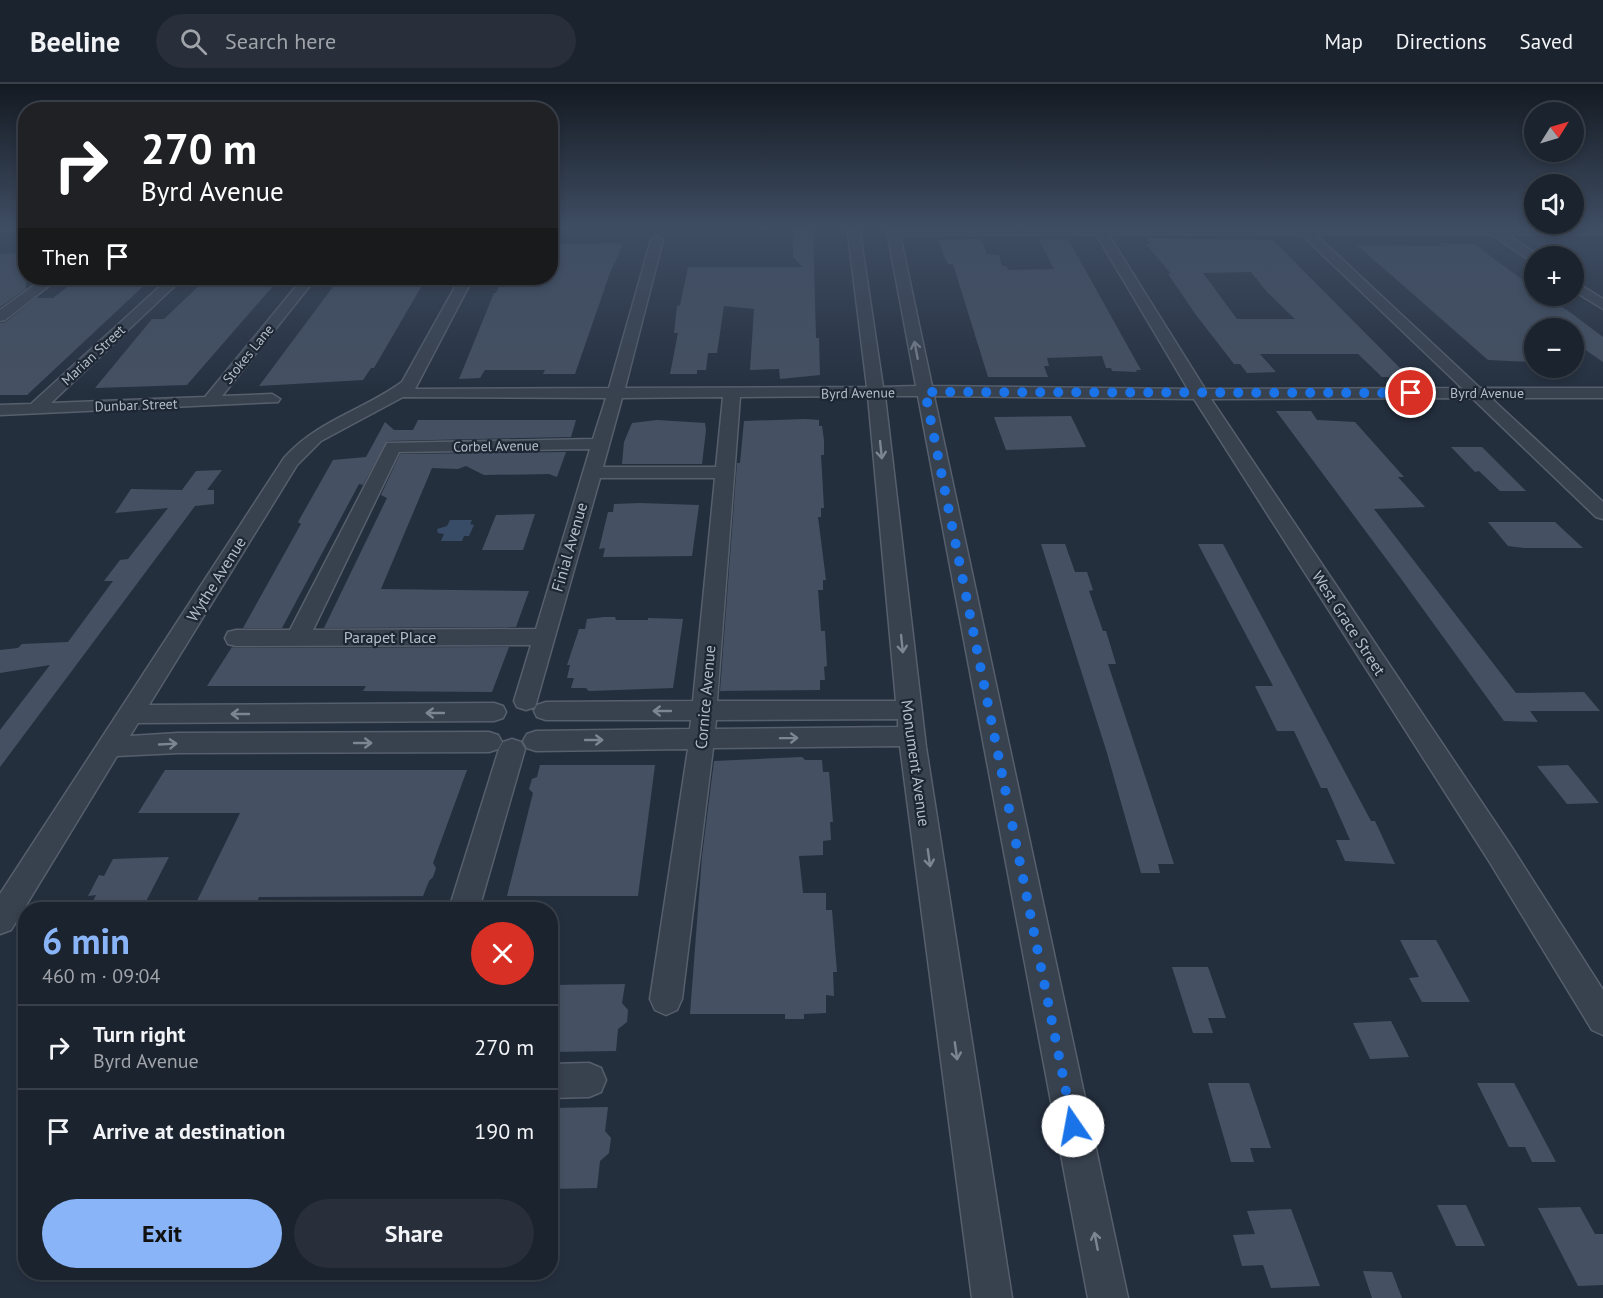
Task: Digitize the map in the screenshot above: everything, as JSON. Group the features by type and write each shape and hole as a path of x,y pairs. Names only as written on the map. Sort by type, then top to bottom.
{"street":[{"name":"Finial Avenue","path":"512,744 547,726 548,718 536,706 544,637 645,283"},
{"name":"Monument Avenue","path":"861,283 876,392 910,723 992,1298"},
{"path":"903,283 1108,1298"},
{"name":"West Grace Street","path":"1132,283 1259,487 1272,502 1499,852 1603,1019"},
{"path":"1359,283 1603,513"},
{"path":"0,317 43,285"},
{"name":"Marian Street","path":"36,408 168,285"},
{"name":"Stokes Lane","path":"209,402 304,285"},
{"name":"Wythe Avenue","path":"0,920 299,452 315,437 400,392 414,379 462,285"},
{"path":"1584,292 1603,305"},
{"name":"Byrd Avenue","path":"400,392 420,394 1603,393"},
{"name":"Cornice Avenue","path":"666,999 702,739 732,393"},
{"name":"Dunbar Street","path":"0,410 272,399"},
{"name":"Corbel Avenue","path":"298,637 393,447 600,444"},
{"path":"591,472 725,473"},
{"name":"Parapet Place","path":"236,638 544,637"},
{"path":"512,744 484,728 494,712 508,704 704,711 910,723"},
{"path":"130,714 494,712"},
{"path":"109,747 178,743 512,744 702,739 910,723"},
{"path":"466,902 512,744"},
{"path":"558,1081 589,1080"}],"water":[{"path":"450,520 472,520 470,524 474,525 469,536 464,536 462,541 441,541 444,534 438,533 437,529 447,526"}],"building":[{"path":"0,283 26,285 26,289 0,307"},
{"path":"607,283 575,374 543,374 545,370 485,370 480,378 459,379 494,293 500,285"},
{"path":"685,283 815,283 816,338 819,338 820,375 780,379 779,369 750,370 754,309 724,306 717,353 708,353 706,370 697,370 697,374 670,374 678,333 674,333 677,306 680,305"},
{"path":"959,283 1092,283 1141,370 1136,370 1137,372 1112,371 1111,368 1106,368 1102,356 1047,358 1049,366 1044,366 1048,377 988,377"},
{"path":"1174,283 1210,283 1237,319 1295,319 1260,283 1315,283 1409,377 1382,377 1358,354 1260,354 1276,372 1247,373 1240,364 1234,364"},
{"path":"1400,283 1524,283 1524,306 1561,306 1578,318 1524,318 1524,362 1488,360"},
{"path":"70,285 145,285 27,395 0,395 0,323 6,322 36,298 53,298"},
{"path":"200,285 274,285 187,385 95,388 152,319 164,319"},
{"path":"334,285 422,285 374,368 371,368 363,380 259,386"},
{"path":"1584,323 1603,337 1603,362 1584,349"},
{"path":"1276,411 1311,411 1317,420 1355,422 1404,477 1398,477 1425,507 1374,509 1516,693 1584,692 1600,711 1530,711 1538,722 1504,721"},
{"path":"1071,416 1086,447 1006,450 994,417"},
{"path":"418,420 576,420 571,437 387,441 363,485 359,484 282,628 243,628 301,524 298,522 333,460 366,457 385,422 394,430 413,430"},
{"path":"657,420 705,423 702,464 622,464 624,442 632,423"},
{"path":"819,420 824,440 824,455 821,455 824,508 821,508 821,517 818,517 826,580 823,580 823,590 818,590 821,631 825,631 827,666 824,667 825,680 820,680 820,690 720,691 737,463 740,463 744,421"},
{"path":"1451,447 1482,447 1526,491 1500,491 1479,471 1475,472"},
{"path":"566,452 557,477 549,474 484,475 466,466 458,469 432,468 381,589 529,591 516,627 324,628 387,498 381,495 400,454"},
{"path":"222,470 207,490 214,490 214,504 195,506 0,767 0,730 50,665 0,673 0,650 18,648 22,644 68,642 113,581 104,581 120,560 128,559 168,508 115,513 131,489 182,490 196,471"},
{"path":"614,504 699,505 692,556 603,557 605,548 599,549 608,512 613,512"},
{"path":"535,514 523,550 482,550 496,515"},
{"path":"1488,522 1555,522 1583,548 1508,546"},
{"path":"1041,544 1065,544 1075,572 1087,572 1093,590 1089,591 1103,631 1106,631 1116,664 1108,664 1174,864 1158,864 1160,873 1141,873 1107,753"},
{"path":"1198,544 1223,544 1371,821 1375,821 1395,864 1345,861 1336,840 1350,840 1327,788 1321,788 1294,731 1277,731 1255,686 1273,686"},
{"path":"615,617 616,620 683,619 673,688 589,691 586,688 571,688 574,678 567,678 570,665 567,665 579,629 585,629 587,619"},
{"path":"232,647 509,647 492,692 363,691 366,686 207,686"},
{"path":"802,757 805,760 822,760 823,772 829,772 833,822 830,822 831,840 823,841 823,855 799,856 803,893 826,893 826,910 832,910 837,972 833,972 834,996 826,995 826,1013 804,1014 804,1019 785,1019 785,1014 690,1014 702,856 714,761"},
{"path":"540,765 655,765 638,896 507,896 533,793 529,789 532,779 537,777"},
{"path":"1568,765 1599,803 1567,804 1537,766"},
{"path":"165,770 467,770 433,863 436,868 433,877 423,896 259,897 257,902 196,902 240,813 138,813"},
{"path":"169,857 146,902 92,902 96,895 88,896 99,875 104,876 113,859"},
{"path":"1400,940 1436,940 1470,1002 1422,1002 1409,978 1419,977"},
{"path":"1172,967 1208,967 1226,1018 1208,1018 1213,1033 1193,1033"},
{"path":"625,984 622,1003 628,1010 627,1022 618,1029 616,1051 558,1052 558,985"},
{"path":"1391,1021 1409,1057 1370,1059 1353,1023"},
{"path":"1208,1083 1249,1083 1271,1148 1250,1148 1254,1162 1231,1162"},
{"path":"1477,1083 1514,1083 1556,1162 1532,1162 1525,1147 1509,1147"},
{"path":"608,1107 605,1131 611,1138 609,1153 600,1161 597,1188 558,1189 558,1108"},
{"path":"1437,1205 1466,1205 1485,1246 1456,1246"},
{"path":"1580,1207 1595,1234 1603,1234 1603,1285 1578,1286 1538,1208"},
{"path":"1291,1209 1320,1286 1271,1288 1263,1265 1242,1266 1233,1235 1255,1234 1247,1211"},
{"path":"1363,1271 1392,1272 1402,1298 1372,1298"}],"route":[{"path":"1073,1126 925,392 1411,393"}]}
